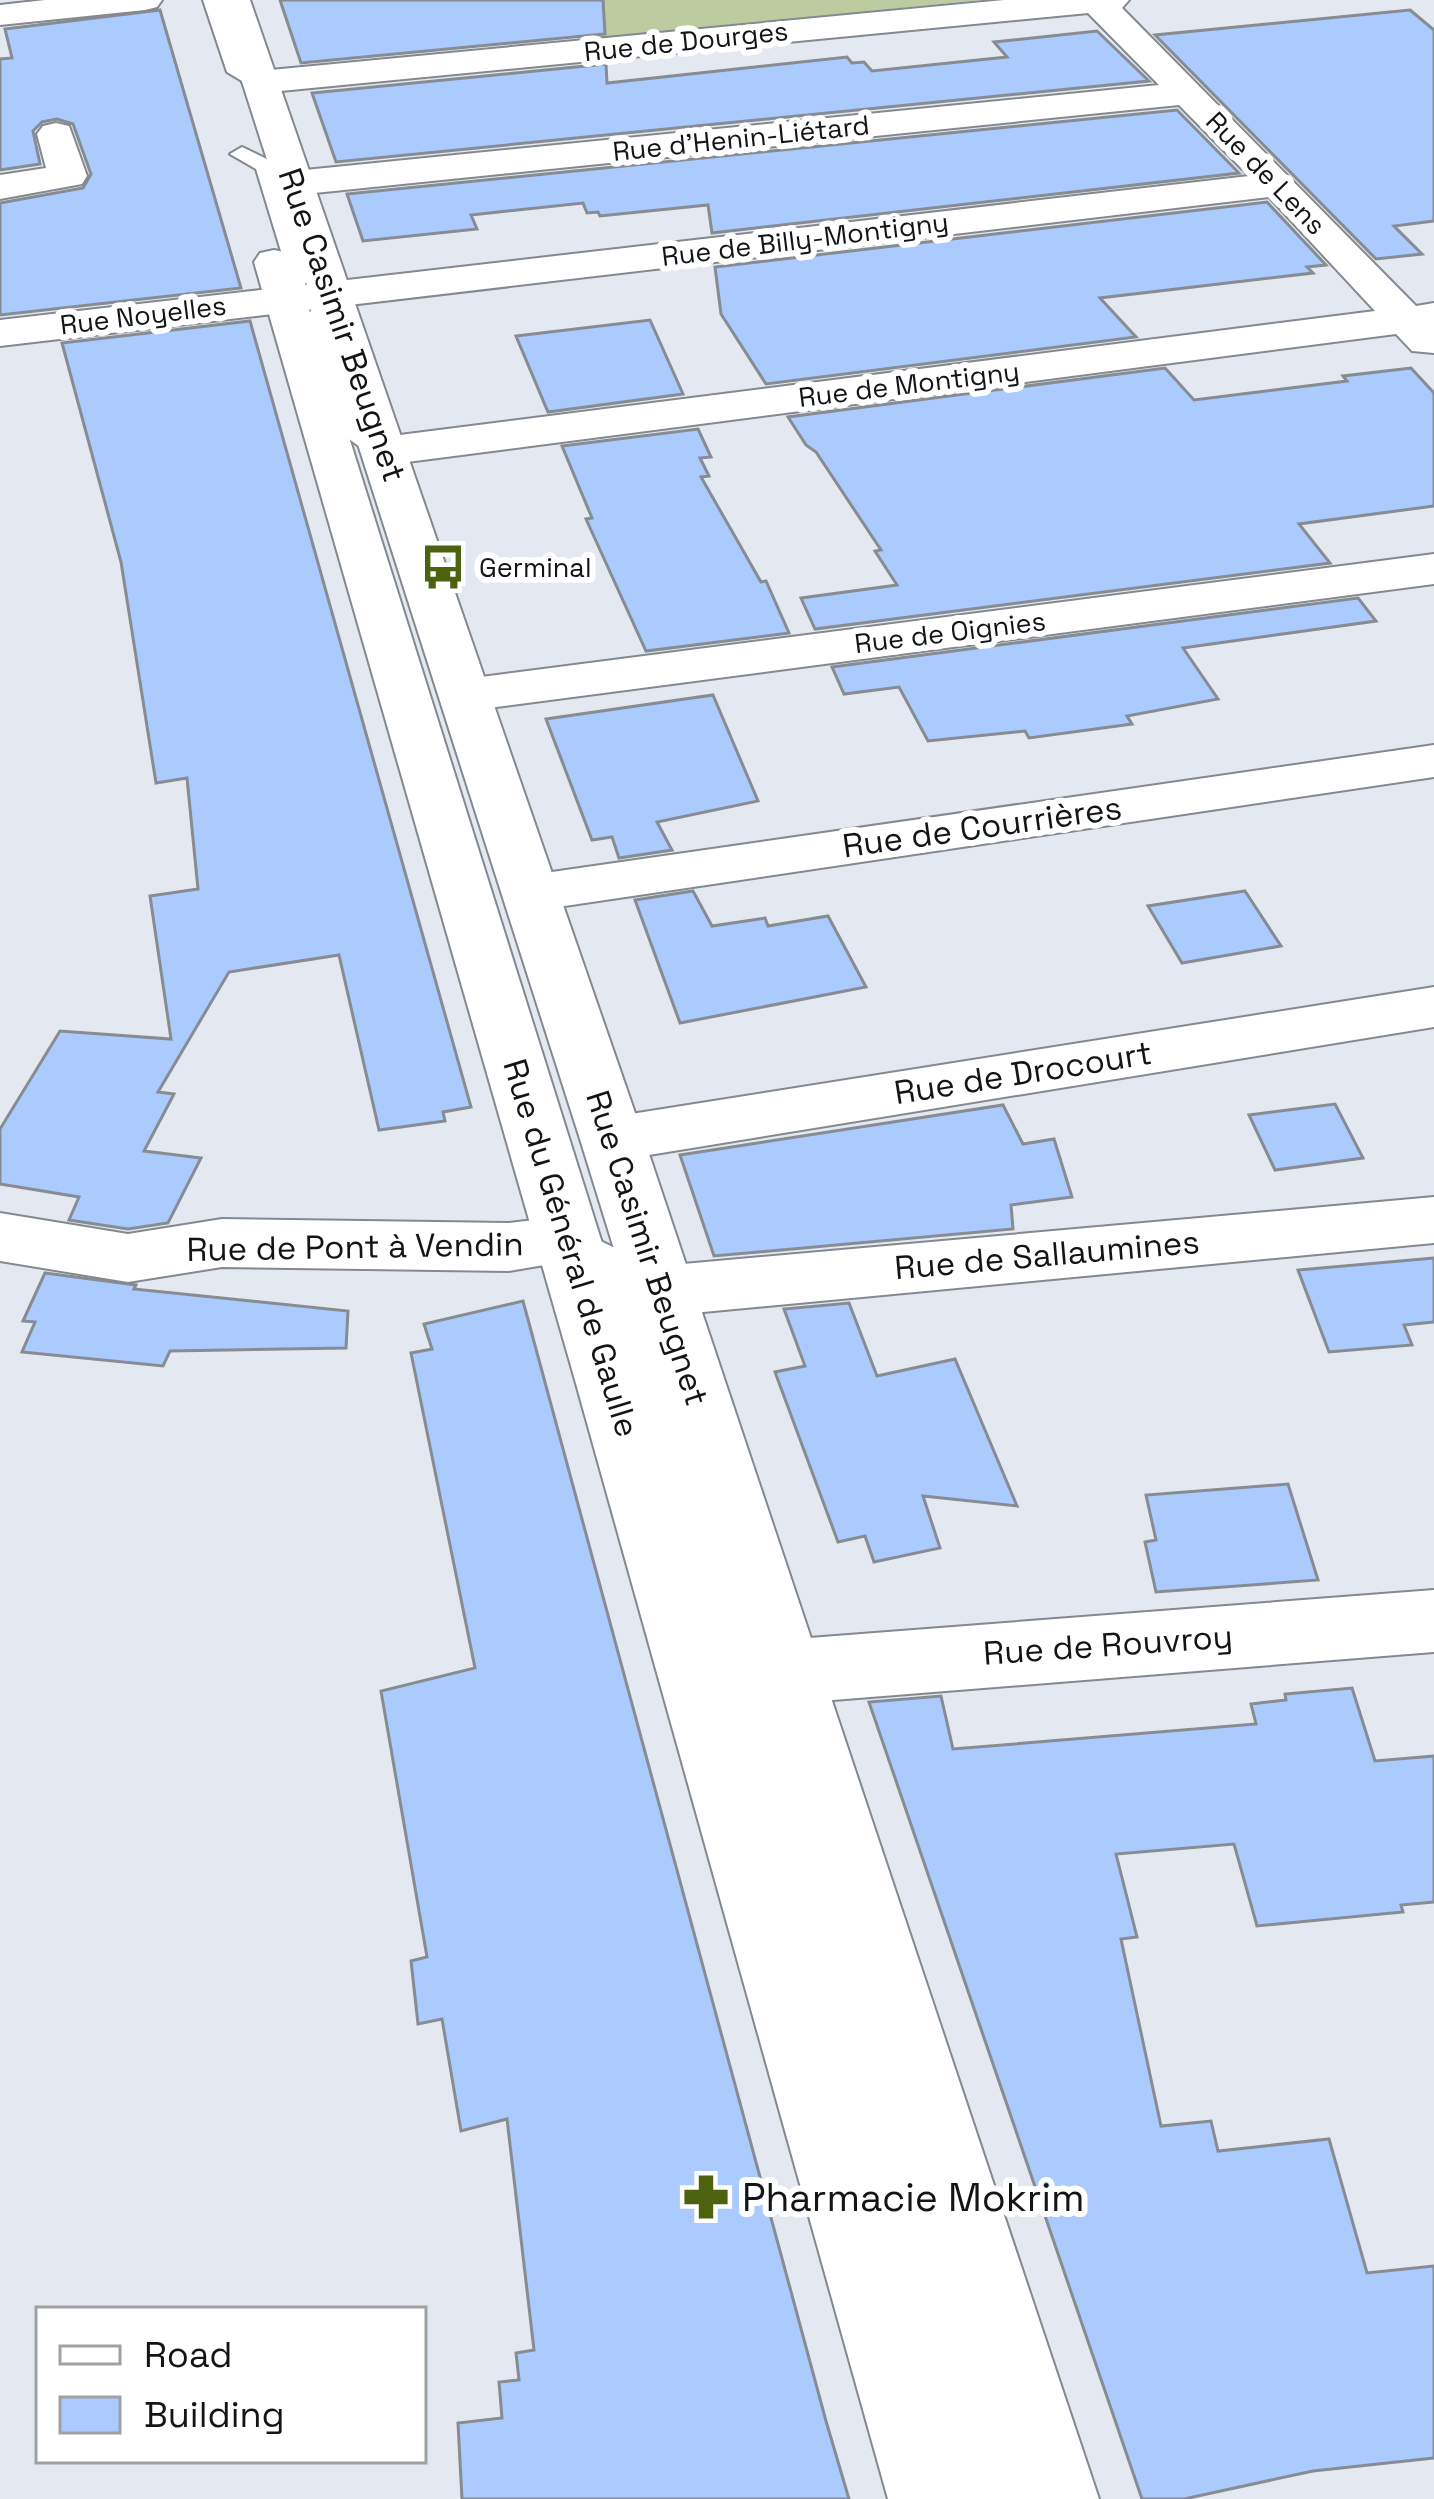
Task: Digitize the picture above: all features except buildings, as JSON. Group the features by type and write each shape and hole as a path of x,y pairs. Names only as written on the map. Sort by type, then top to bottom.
{"street":[{"path":"0,15 145,0"},
{"name":"Rue du Général de Gaulle","path":"196,0 242,154 308,295 568,1240 937,2499"},
{"name":"Rue Casimir Beugnet","path":"233,0 295,183 308,295 384,451 613,1139 1050,2499"},
{"name":"Rue de Dourges","path":"260,82 1112,0"},
{"name":"Rue de Lens","path":"1096,1 1425,329"},
{"name":"Rue d'Henin-Liétard","path":"295,183 1187,93"},
{"path":"0,187 68,176 56,134"},
{"name":"Rue de Billy-Montigny","path":"308,295 1279,184"},
{"name":"Rue Noyelles","path":"0,333 308,295"},
{"name":"Rue de Montigny","path":"384,451 1425,329"},
{"name":"Rue de Oignies","path":"466,695 1434,569"},
{"name":"Rue de Courrières","path":"531,893 1434,761"},
{"name":"Rue de Drocourt","path":"613,1139 1434,1007"},
{"name":"Rue de Sallaumines","path":"661,1291 1434,1220"},
{"name":"Rue de Pont à Vendin","path":"0,1238 128,1258 222,1243 509,1247 568,1240"},
{"name":"Rue de Rouvroy","path":"783,1672 1434,1621"}],"lane":[{"path":"214,0 235,67 260,82"},
{"path":"568,1240 610,1264 995,2499"}],"green space":[{"path":"571,0 981,0 593,39"}],"place":[{"name":"Germinal","path":"443,567"},
{"name":"Pharmacie Mokrim","path":"706,2197"}]}
